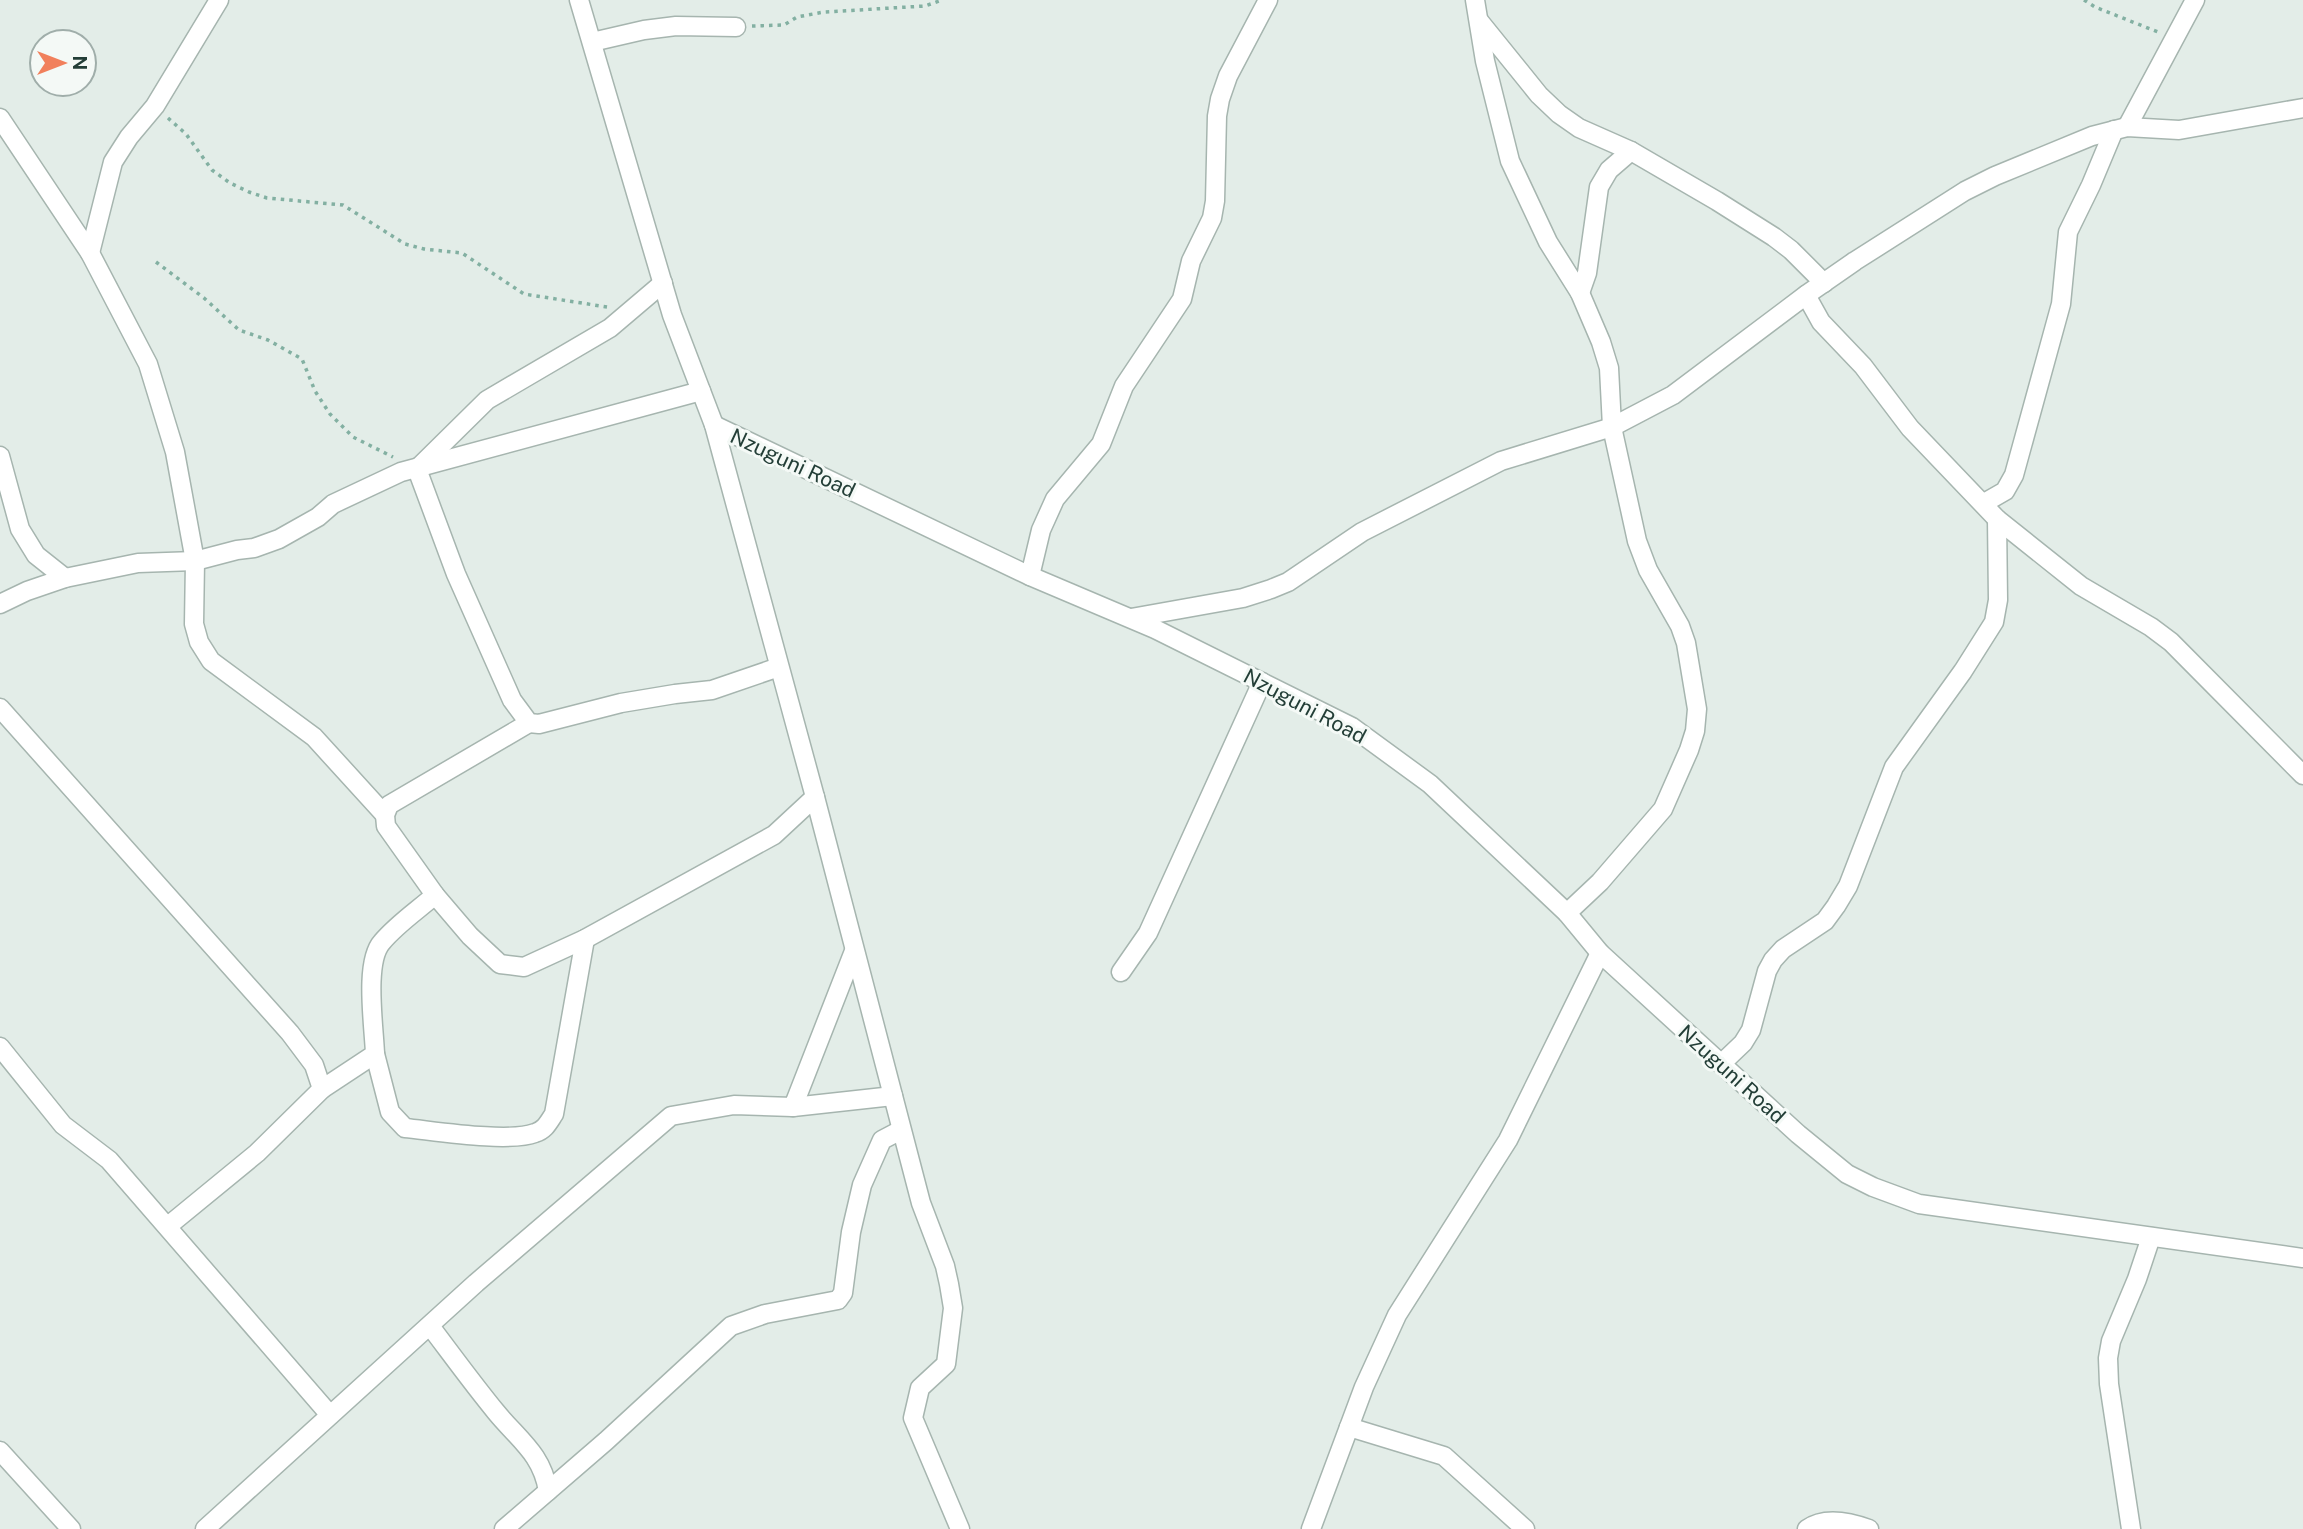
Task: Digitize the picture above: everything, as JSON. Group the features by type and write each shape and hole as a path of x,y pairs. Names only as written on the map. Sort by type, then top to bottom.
{"street":[{"path":"90,253 100,204 113,162 129,137 155,106 219,0"},
{"name":"Nzuguni Road","path":"579,0 671,315 714,425 1030,576 1131,618 1352,727 1430,784 1567,913 1600,953 1798,1134 1847,1174 1919,1204 2303,1258"},
{"path":"1030,576 1041,530 1055,499 1101,443 1124,386 1182,299 1191,261 1212,218 1220,99 1228,76 1268,0"},
{"path":"1475,0 1485,61 1510,161 1548,242 1580,293 1601,342 1609,368 1612,427 1637,541 1648,570 1680,626 1686,643 1696,709 1689,750 1662,809 1600,882 1567,913"},
{"path":"1984,503 2005,491 2014,475 2061,304 2068,232 2120,129 2177,36 2195,0"},
{"path":"1480,22 1539,95 1559,114 1579,128 1631,151 1774,237 1824,283"},
{"path":"592,43 644,30 676,26 736,27"},
{"path":"1131,618 1243,598 1271,589 1288,582 1362,533 1501,461 1612,427 1673,395 1806,295 1965,191 2092,136 2120,129 2179,130 2303,108"},
{"path":"0,118 90,253 148,364 174,452 195,561 194,624 199,642 211,661 314,737 385,815 387,826 435,895 470,936 500,964 524,967 585,939 774,835 815,797"},
{"path":"1580,293 1587,273 1599,187 1609,170 1631,151"},
{"path":"416,469 487,400 610,328 663,284"},
{"path":"1806,295 1821,322 1863,366 1932,454 1984,503 1997,519 2081,586 2151,627 2171,642 2303,775"},
{"path":"0,604 65,578 138,563 195,561 265,545 318,517 332,504 401,472 701,391"},
{"path":"714,425 921,1203 945,1266 953,1308 947,1364 920,1388 913,1418 960,1529"},
{"path":"0,456 20,529 36,555 65,578"},
{"path":"416,469 456,574 512,700 529,723"},
{"path":"1721,1064 1743,1043 1751,1030 1767,971 1773,960 1783,949 1825,921 1836,906 1848,886 1894,767 1964,671 1994,622 1998,600 1997,519"},
{"path":"385,815 389,806 529,723 539,724 621,703 712,690 779,667"},
{"path":"1121,972 1148,933 1262,682"},
{"path":"0,709 290,1034 314,1066 321,1089"},
{"path":"435,895 381,943 374,956 372,973 375,1054 390,1112 405,1128 478,1136 526,1136 545,1127 554,1114 585,939"},
{"path":"793,1107 854,951"},
{"path":"1311,1529 1364,1387 1397,1315 1508,1140 1600,953"},
{"path":"0,1047 63,1125 109,1160 330,1415"},
{"path":"168,1226 257,1153 321,1089 375,1054"},
{"path":"205,1529 476,1283 671,1116 734,1105 793,1107 892,1096"},
{"path":"504,1529 731,1326 765,1314 830,1304 838,1300 843,1293 851,1232 862,1185 882,1140 901,1130"},
{"path":"2131,1529 2109,1384 2108,1358 2111,1341 2151,1237"},
{"path":"430,1326 497,1413 538,1458 545,1473 548,1491"},
{"path":"1349,1427 1444,1456 1525,1529"},
{"path":"0,1451 7,1473 71,1529"},
{"path":"1807,1529 1815,1523 1847,1522 1869,1529"}],"path":[{"path":"736,27 784,25 797,17 824,12 926,6 942,0"},
{"path":"2084,0 2152,30 2177,36"},
{"path":"155,106 186,134 212,170 230,183 250,192 267,198 342,205 405,244 462,253 523,294 630,311"},
{"path":"156,262 204,298 239,330 268,340 302,359 315,391 330,414 353,437 416,469"}]}
